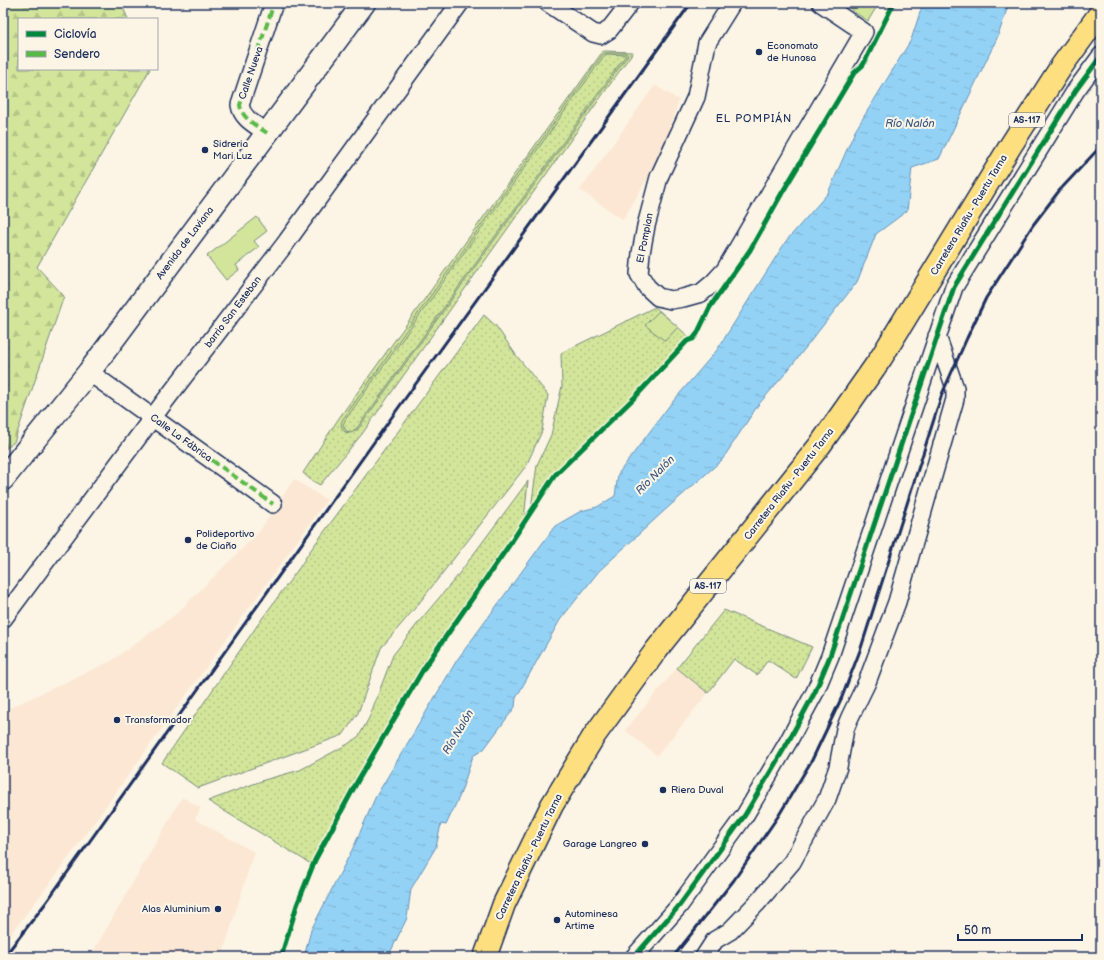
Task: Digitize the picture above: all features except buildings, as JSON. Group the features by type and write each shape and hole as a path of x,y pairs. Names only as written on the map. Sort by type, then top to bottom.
{"main road":[{"name":"Carretera Riañu - Puertu Tarna","path":"485,957 504,904 552,805 594,736 657,649 820,445 877,364 1036,106 1061,67 1101,12"}],"street":[{"name":"Calle Nueva","path":"266,133 246,118 241,111 240,105 274,3"},
{"name":"Avenida de Laviana","path":"3,479 89,372 364,3"},
{"name":"barrio San Esteban","path":"3,620 285,244 460,3"},
{"path":"548,3 593,33 601,35 609,30 630,3"},
{"name":"El Pompian","path":"732,3 707,42 696,97 659,177 640,253 639,274 647,287 658,297 670,300 701,293 713,284 725,270 864,32 822,3"},
{"path":"634,957 679,906 745,815 788,742 815,692 830,656 954,287 1076,90 1101,56"},
{"path":"704,957 716,940 730,931 758,902 792,862 827,799 838,767 845,729 867,682 897,602 955,399 954,388 937,336"},
{"name":"Calle La Fábrica","path":"89,372 273,504"}],"shaded area":[{"path":"655,85 679,100 662,154 623,220 580,190"},
{"path":"294,479 327,500 54,878 3,944 3,711 111,661 176,614 259,532"},
{"path":"677,668 708,693 657,756 625,730"},
{"path":"182,797 201,808 195,819 254,852 222,957 90,957"}],"green space":[{"path":"3,3 121,3 128,18 18,18 18,70 149,70 37,267 64,296 14,442 3,451"},
{"path":"855,3 879,3 868,21 851,10"},
{"path":"603,51 633,52 362,434 320,485 311,480 303,473 339,418"},
{"path":"626,53 628,55 358,429 351,433 345,432 341,426 343,419 603,54","holes":["607,54 626,55 357,428 351,432 346,431 343,425 345,420 604,56"]},
{"path":"257,217 267,231 254,241 259,247 236,265 239,270 226,280 207,256"},
{"path":"655,307 688,336 631,398 553,474 531,508 537,465 551,435 562,386 561,353"},
{"path":"659,311 678,327 665,341 645,325"},
{"path":"484,315 496,326 516,355 548,395 542,431 526,466 416,607 381,648 358,713 343,735 198,788 162,763 310,551"},
{"path":"528,481 524,520 418,672 352,786 311,864 208,801 264,780 300,770 348,744 359,736 369,718 393,655 455,579"},
{"path":"724,610 812,647 796,679 768,660 757,675 734,659 708,693 677,668"}],"water":[{"name":"Río Nalón","path":"923,3 1009,3 998,36 939,159 912,168 907,211 876,234 857,282 785,374 758,405 722,460 599,571 560,620 516,698 515,707 484,749 473,756 460,795 446,825 441,824 436,847 411,889 407,918 388,957 304,957 311,930 355,844 375,798 457,660 555,526 581,511 597,507 615,496 618,474 669,406 717,350 786,241 828,193 855,131 911,40"}],"railway":[{"path":"4,957 45,904 399,407 691,3"},
{"path":"673,957 734,880 779,815 812,760 842,697 861,648 942,394 967,338 986,298 1033,225 1059,191 1101,146"}],"marked path":[{"path":"267,133 247,118 241,110 240,105 274,3"},
{"path":"153,418 273,504"}],"cycle path":[{"path":"281,957 297,905 315,860 357,782 424,668 512,541 555,475 636,396 687,341 693,339 697,334 710,307 750,250 782,193 854,73 863,65 894,3"},
{"path":"634,957 679,906 745,815 788,742 815,692 830,656 954,287 1076,90 1101,56"}],"place":[{"name":"Economato de Hunosa","path":"759,52"},
{"name":"Sidreria Mari Luz","path":"205,150"},
{"name":"Polideportivo de Ciaño","path":"188,540"},
{"name":"Transformador","path":"117,720"},
{"name":"Riera Duval","path":"663,790"},
{"name":"Garage Langreo","path":"645,844"},
{"name":"Alas Aluminium","path":"218,909"},
{"name":"Autominesa Artime","path":"557,920"}],"district":[{"name":"EL POMPIÁN","path":"754,118"}]}
